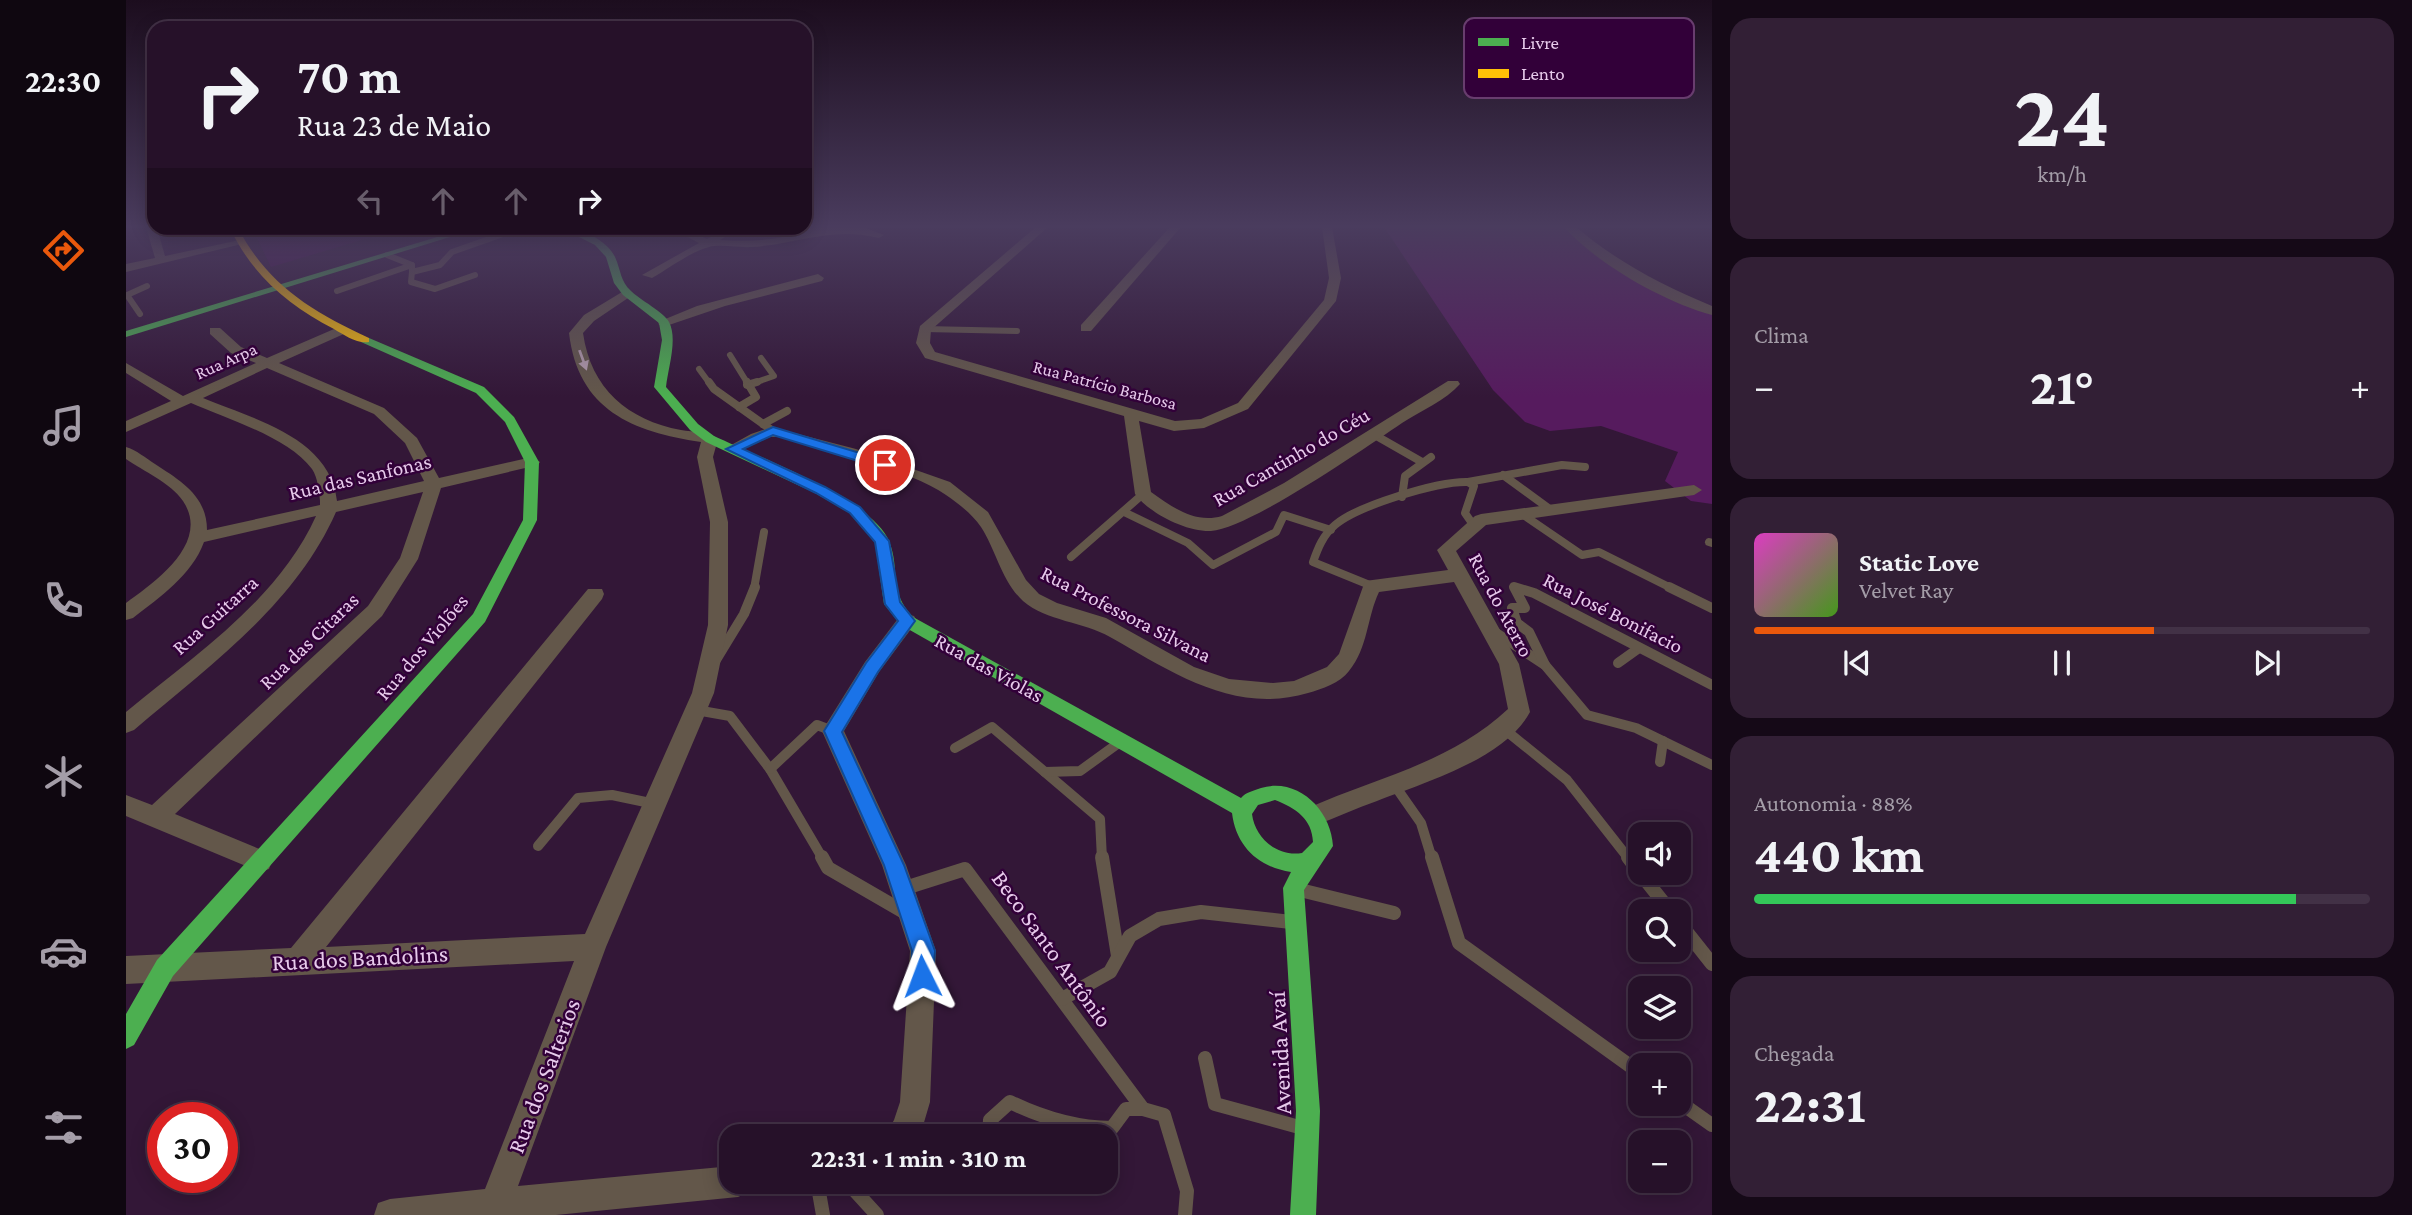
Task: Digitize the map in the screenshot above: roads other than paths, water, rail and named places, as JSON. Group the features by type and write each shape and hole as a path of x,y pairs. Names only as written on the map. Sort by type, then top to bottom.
{"street":[{"path":"133,316 251,284"},
{"path":"126,334 258,284"},
{"path":"277,284 299,307 341,330 480,390 510,420 532,461"},
{"path":"619,284 664,323 667,340 660,387 694,427 710,439 820,490 855,510 882,541 892,604 907,621 872,667 833,731 894,865 923,951 915,1102 906,1124"},
{"path":"664,323 699,308 795,284"},
{"path":"925,329 978,284"},
{"path":"1086,328 1125,284"},
{"name":"Rua Patrício Barbosa","path":"925,329 922,343 930,355 1174,426 1204,423 1243,406 1330,301 1334,284"},
{"path":"1652,284 1712,311"},
{"path":"627,293 589,318 576,333 592,384 611,408 633,420 676,434 710,439"},
{"path":"133,316 152,326"},
{"name":"Rua Arpa","path":"126,428 341,330"},
{"path":"215,331 236,351 379,411 412,441 434,484"},
{"path":"126,367 187,400 298,447 321,471 330,508"},
{"name":"Rua Cantinho do Céu","path":"1143,494 1178,518 1214,525 1236,517 1453,384"},
{"path":"1131,415 1143,494"},
{"path":"732,449 768,427"},
{"name":"Rua Professora Silvana","path":"768,427 935,481 974,508 988,525 1027,594 1054,608 1128,636 1168,663 1208,681 1268,693 1309,685 1337,671 1353,646 1372,586"},
{"path":"593,947 695,710 707,676 718,625 719,522 705,457 710,439"},
{"path":"126,452 190,498 198,515 198,538 177,574 126,613"},
{"name":"Rua das Sanfonas","path":"198,538 532,461"},
{"name":"Rua dos Violões","path":"126,1037 165,968 479,618 530,520 532,461"},
{"name":"Rua das Citaras","path":"155,818 375,611 409,559 434,484"},
{"name":"Rua do Aterro","path":"1504,729 1519,712 1510,664 1446,550 1481,520 1694,490"},
{"name":"Rua Guitarra","path":"126,724 266,604 306,554 330,508"},
{"path":"1372,586 1460,575"},
{"path":"298,961 595,594"},
{"name":"Rua das Violas","path":"907,621 1177,772 1246,804"},
{"path":"1316,815 1352,797 1458,760 1504,729"},
{"path":"1275,792 1304,803 1316,815 1325,836 1323,846 1310,860 1293,888 1268,856 1255,846 1246,834 1241,821 1246,804 1261,793 1275,792"},
{"path":"126,805 260,860"},
{"path":"1268,856 1297,863 1310,860"},
{"name":"Avenida Avaí","path":"1293,888 1308,1111 1303,1215"},
{"name":"Rua dos Bandolins","path":"126,970 593,947"},
{"name":"Rua dos Salterios","path":"495,1205 593,947"},
{"path":"390,1215 719,1183"}],"lane":[{"path":"337,290 360,284"},
{"path":"413,284 430,291 456,284"},
{"path":"133,316 127,295 147,286"},
{"path":"925,329 1017,331"},
{"path":"730,355 756,397 739,407"},
{"path":"747,385 774,376 761,358"},
{"path":"699,369 714,389 768,427 787,411"},
{"path":"1373,434 1422,462"},
{"path":"1402,497 1405,476 1431,457"},
{"path":"1372,586 1313,562 1317,547 1331,530 1364,508 1437,485 1562,465 1585,467"},
{"path":"1503,475 1551,510"},
{"path":"1468,482 1474,486 1465,513 1474,526"},
{"path":"1071,557 1143,494"},
{"path":"1124,512 1188,543 1213,565 1276,532 1284,515 1331,530"},
{"path":"1522,514 1582,555 1599,552 1712,608"},
{"path":"707,676 749,606 762,569 764,532"},
{"name":"Rua José Bonifacio","path":"1545,665 1529,632 1517,623 1512,608 1525,608 1514,587 1534,593 1712,685"},
{"path":"1490,630 1545,665 1587,715 1636,728 1712,765"},
{"path":"1618,663 1639,648"},
{"path":"695,710 730,716 770,769 828,868 911,916"},
{"path":"770,769 817,726 833,731"},
{"path":"955,748 992,727 1100,819 1103,872 1118,956"},
{"path":"1504,729 1566,780 1628,858"},
{"path":"1045,772 1080,771 1121,741"},
{"path":"1660,762 1663,741"},
{"path":"1392,783 1421,822 1459,943 1628,1064"},
{"path":"538,846 579,798 612,795 655,804"},
{"name":"Beco Santo Antônio","path":"902,889 965,869 1143,1109 1164,1115 1187,1191 1185,1215"},
{"path":"1650,885 1661,899"},
{"path":"1293,888 1394,913"},
{"path":"1062,999 1110,972 1130,936 1159,919 1201,912 1295,922"},
{"path":"1691,937 1712,964"},
{"path":"1205,1058 1215,1104 1307,1129"},
{"path":"990,1124 990,1120 1010,1102 1035,1115 1074,1124"},
{"path":"1115,1124 1126,1109 1143,1109"},
{"path":"1691,1110 1712,1125"},
{"path":"819,1194 823,1215"},
{"path":"858,1194 877,1215"}]}
